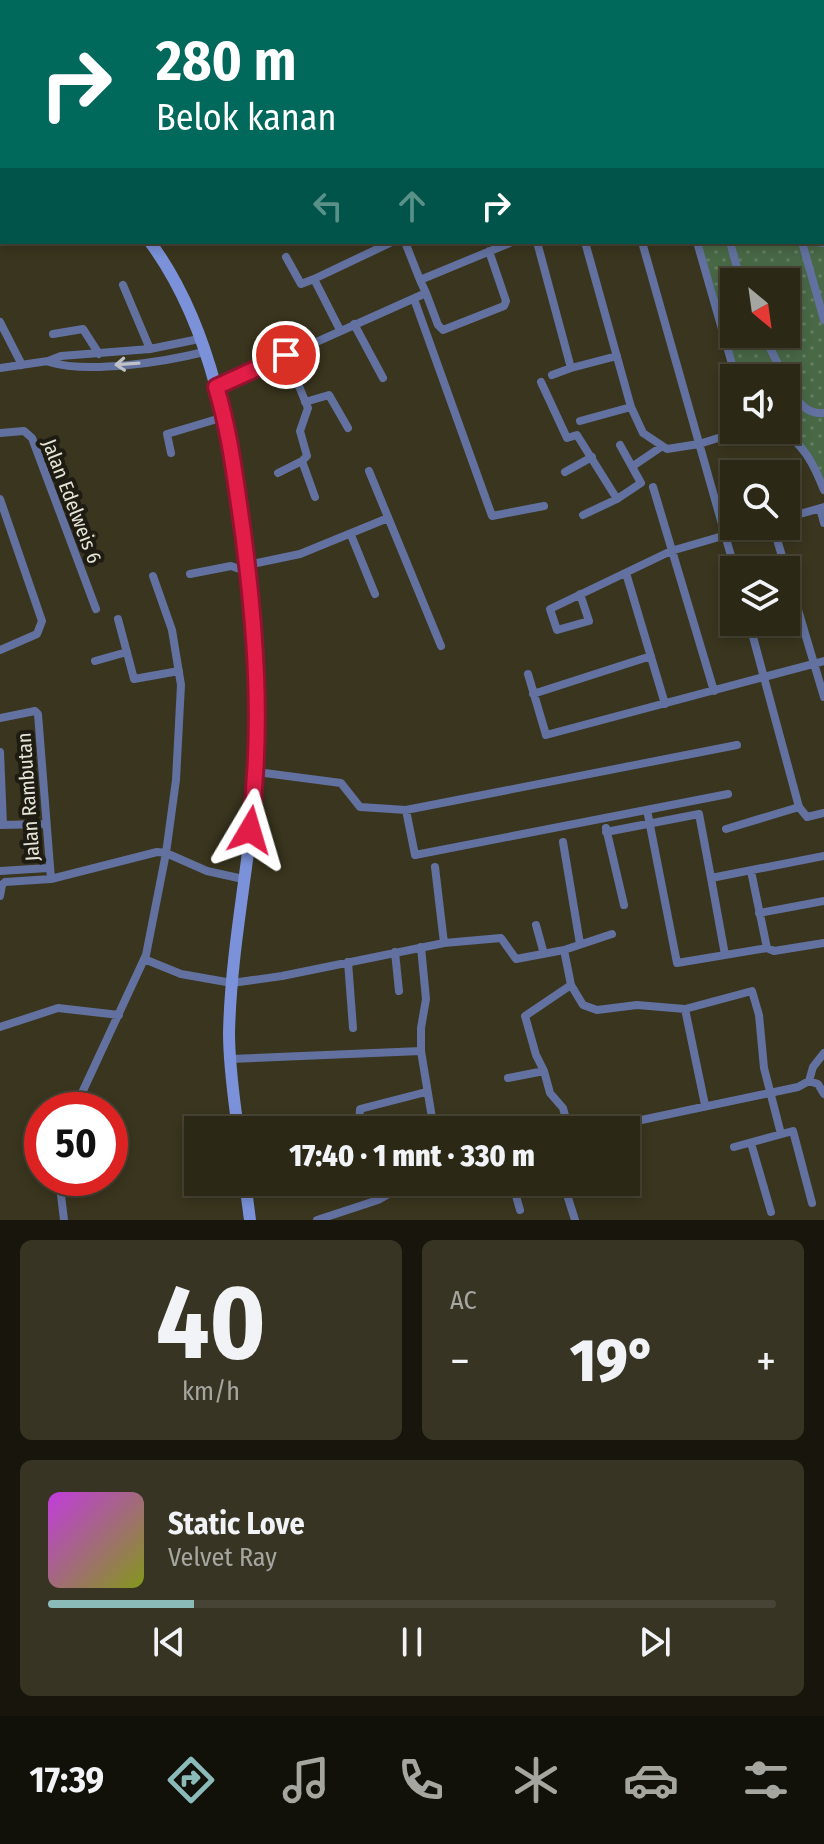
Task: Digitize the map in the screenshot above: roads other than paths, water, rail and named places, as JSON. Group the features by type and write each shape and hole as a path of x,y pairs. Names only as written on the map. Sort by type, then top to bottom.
{"main road":[{"path":"152,244 178,286 225,416 248,569 258,685 257,772 232,983 230,1059 236,1116"},
{"path":"247,1196 250,1220"}],"street":[{"path":"286,257 301,284 388,244"},
{"path":"406,244 438,325 443,330 504,306 506,301 489,251"},
{"path":"420,280 507,244"},
{"path":"538,244 571,368"},
{"path":"586,244 631,407 640,429 667,449 720,437"},
{"path":"643,244 720,518"},
{"path":"698,244 732,364"},
{"path":"731,244 737,268"},
{"path":"803,244 824,320"},
{"path":"314,279 340,330"},
{"path":"123,285 150,349"},
{"path":"216,387 426,293"},
{"path":"414,299 492,516 544,506"},
{"path":"0,322 22,365"},
{"path":"354,324 383,378"},
{"path":"53,334 82,328 99,354"},
{"path":"0,368 61,356 150,349 199,339"},
{"path":"48,361 69,368 158,361 204,352"},
{"path":"278,473 307,456 300,436 308,408 286,355"},
{"path":"552,375 617,356"},
{"path":"541,382 567,438 577,435 617,499"},
{"path":"305,402 329,395 348,428"},
{"path":"800,402 813,414 824,413"},
{"path":"580,421 631,407"},
{"path":"171,453 167,434 225,416"},
{"name":"Jalan Edelweis 6","path":"0,433 24,431 32,438 96,609"},
{"path":"798,444 810,458 824,490"},
{"path":"583,515 617,499 641,483 620,445"},
{"path":"633,466 661,447"},
{"path":"565,472 592,457"},
{"path":"302,461 315,497"},
{"path":"369,471 441,646"},
{"path":"653,487 714,691"},
{"path":"0,499 42,621 37,634 0,650"},
{"path":"800,514 822,508 824,523"},
{"path":"190,574 231,566 248,569 300,554 388,518"},
{"path":"351,535 375,594"},
{"path":"580,594 589,621 557,630 550,609 580,594 671,551 720,536"},
{"path":"778,540 819,662 824,697"},
{"path":"626,573 665,704"},
{"path":"83,1092 144,959 166,853 176,780 179,671 172,630 153,576"},
{"path":"118,619 134,679 179,671"},
{"path":"753,636 799,807 807,817 824,813"},
{"path":"95,661 127,652"},
{"path":"533,694 651,656"},
{"path":"528,674 546,735 819,662"},
{"name":"Jalan Rambutan","path":"0,718 38,713 51,879"},
{"path":"257,772 341,783 360,807 406,810 737,745"},
{"path":"0,752 1,825 45,824"},
{"path":"406,810 415,855 728,794"},
{"path":"726,829 799,807"},
{"path":"647,810 677,963 767,948 774,951 824,943"},
{"path":"606,832 699,814 725,955"},
{"path":"603,819 624,905"},
{"path":"563,842 580,944"},
{"path":"0,896 1,886 5,882 51,879 148,854 166,853 201,869 243,879"},
{"path":"711,878 824,856"},
{"path":"435,867 444,943"},
{"path":"0,871 48,868"},
{"path":"751,871 767,948"},
{"path":"759,913 824,901"},
{"path":"536,925 544,954"},
{"path":"144,959 181,974 232,983 444,943 501,938 516,959 564,950 612,934"},
{"path":"421,947 426,999 421,1051 431,1116"},
{"path":"564,950 571,985 588,1008 637,1005 685,1009 752,991 759,1015 760,1045 769,1092 781,1134"},
{"path":"395,952 399,991"},
{"path":"348,962 353,1028"},
{"path":"565,1116 563,1108 550,1093 525,1016 571,985"},
{"path":"0,1027 58,1008 119,1015"},
{"path":"685,1009 705,1105"},
{"path":"230,1059 421,1051"},
{"path":"640,1120 798,1087 809,1081 813,1067 824,1053"},
{"path":"508,1078 544,1071"},
{"path":"809,1081 818,1084 824,1094"},
{"path":"360,1116 360,1109 426,1092"},
{"path":"734,1147 793,1131 812,1203"},
{"path":"751,1143 771,1212"},
{"path":"61,1196 64,1220"},
{"path":"317,1220 356,1209 386,1196"},
{"path":"516,1196 520,1210"},
{"path":"567,1196 575,1220"},
{"path":"356,1209 359,1220"}]}
